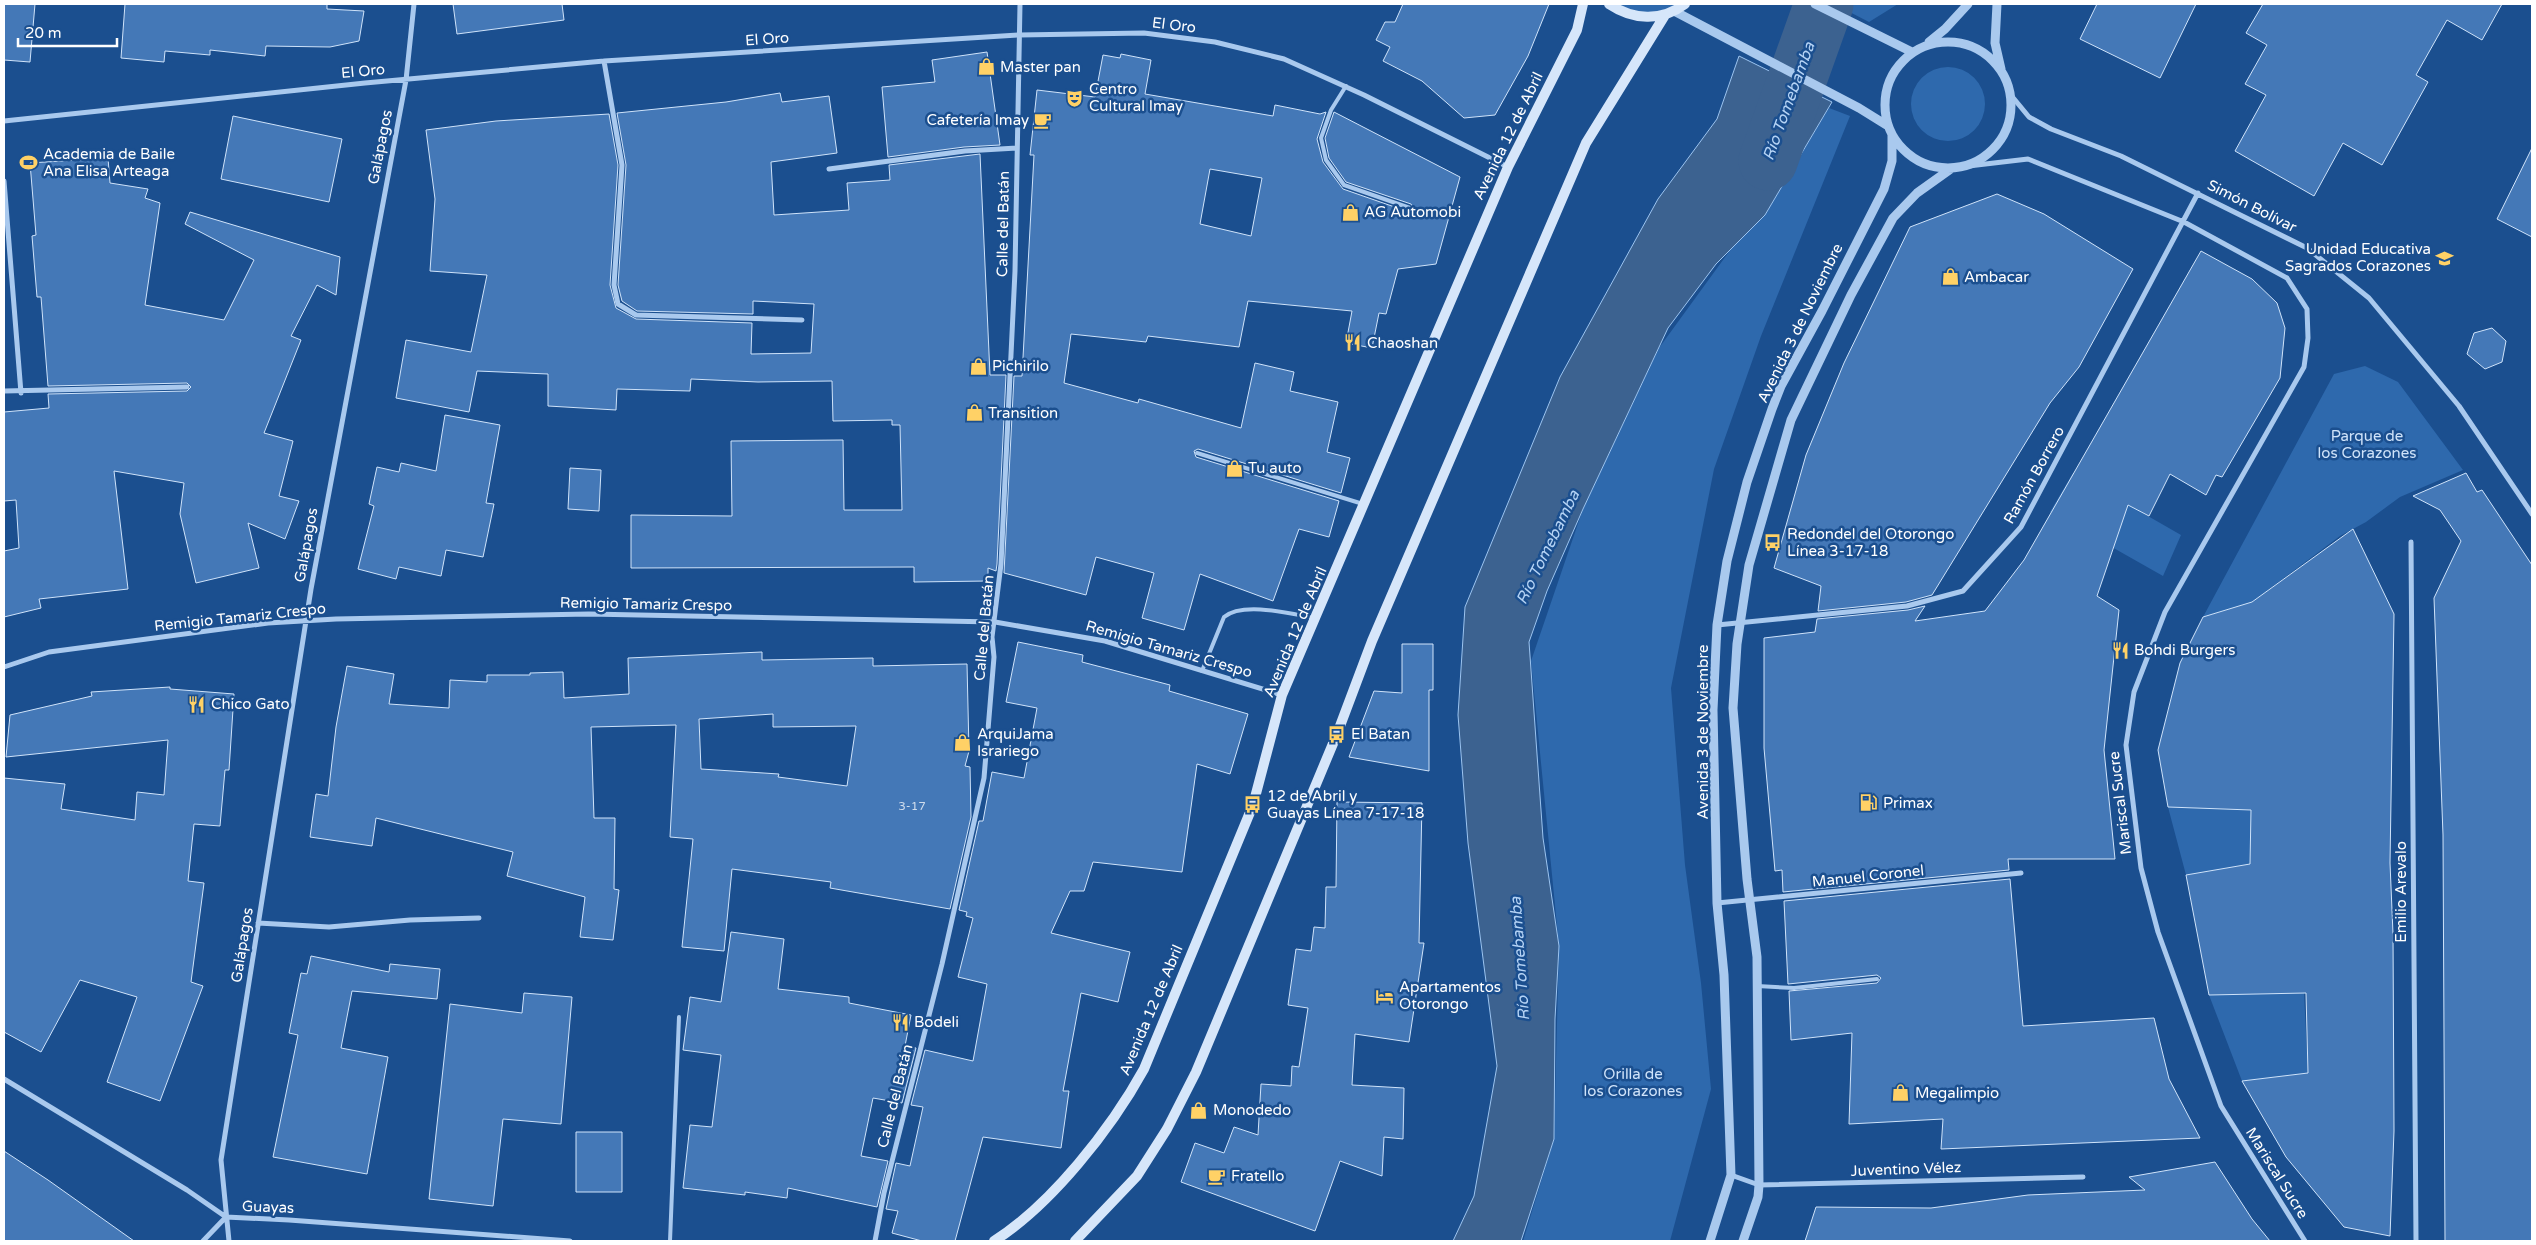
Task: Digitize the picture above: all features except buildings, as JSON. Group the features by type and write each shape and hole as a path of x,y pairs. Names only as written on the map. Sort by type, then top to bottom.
{"main road":[{"name":"Avenida 12 de Abril","path":"994,1241 1042,1205 1125,1103 1144,1069 1253,805 1282,695 1317,618 1508,166 1577,30 1583,4"},
{"path":"1608,4 1619,11 1649,18 1670,13 1685,4"},
{"path":"1075,1241 1137,1176 1167,1129 1196,1072 1337,734 1372,641 1586,144 1670,13"}],"street":[{"name":"Galápagos","path":"228,1241 221,1160 306,621 406,80 414,4"},
{"name":"Calle del Batán","path":"875,1241 884,1193 942,964 984,778 1001,564 1015,271 1020,4"},
{"path":"1815,4 1912,52"},
{"path":"1968,4 1945,29 1912,52 1897,66 1887,85 1884,106 1888,126 1892,135 1911,157 1924,164 1956,168 2028,159 2184,222"},
{"path":"1956,168 1975,162 1988,153 2000,141 2007,126 2010,94 2001,72 1995,43 1997,4"},
{"path":"1670,13 1688,19 1859,108 1888,126"},
{"name":"El Oro","path":"4,121 604,61 1019,35 1144,33 1215,42 1284,59 1346,86 1508,166"},
{"path":"1923,46 1937,42 1966,44 1980,50 2001,72"},
{"path":"604,61 622,165 614,285 618,304 636,315 802,320"},
{"name":"Simón Bolívar","path":"2010,94 2029,117 2044,125 2121,156 2307,248 2369,298 2460,406 2532,514"},
{"name":"Avenida 3 de Noviembre","path":"1710,1241 1731,1175 1724,975 1718,903 1713,710 1718,625 1727,560 1747,482 1772,409 1781,386 1822,311 1884,188 1892,161 1892,135"},
{"path":"830,168 965,151 1017,148"},
{"name":"Avenida 3 de Noviembre","path":"1743,1241 1758,1197 1759,1185 1757,986 1733,708 1740,622 1749,565 1791,420 1851,295 1893,218 1917,192 1956,168"},
{"path":"4,181 21,393"},
{"name":"Ramón Borrero","path":"1718,625 1907,606 1963,590 2022,527 2198,193"},
{"name":"Mariscal Sucre","path":"2184,222 2287,278 2307,309 2308,338 2304,367 2165,612 2134,692 2126,745 2141,868 2158,932 2221,1106 2305,1241"},
{"path":"4,391 21,393 187,387"},
{"name":"Emilio Arevalo","path":"2411,542 2416,1241"},
{"name":"Remigio Tamariz Crespo","path":"4,667 49,652 268,623 306,621 589,614 995,622 1105,641 1282,695"},
{"name":"Manuel Coronel","path":"1718,903 2021,873"},
{"path":"258,924 329,927 410,920 479,918"},
{"name":"Guayas","path":"4,1079 187,1190 226,1217 570,1241"},
{"name":"Juventino Vélez","path":"1731,1175 1759,1185 2083,1176"},
{"path":"203,1241 226,1217"}],"lane":[{"path":"1346,86 1331,110 1321,138 1326,160 1344,185 1410,208"},
{"path":"1197,453 1365,505"},
{"path":"1202,671 1224,617 1231,611 1251,609 1317,618"},
{"path":"1757,986 1794,988 1877,979"},
{"path":"670,1241 679,1017"}],"green space":[{"path":"1617,4 1678,4 1655,12 1640,12"},
{"path":"1839,4 1898,4 1869,22 1838,6"},
{"path":"1941,67 1955,67 1969,73 1979,83 1985,97 1983,118 1969,135 1955,141 1941,141 1927,135 1917,125 1911,111 1911,97 1917,83 1927,73"},
{"name":"Orilla de los Corazones","path":"1829,108 1850,116 1761,336 1714,469 1671,688 1685,865 1701,983 1711,1089 1670,1241 1523,1241 1554,1139 1559,946 1531,661 1583,509 1659,348 1731,249 1765,215"},
{"name":"Parque de los Corazones","path":"2365,366 2398,382 2463,470 2400,497 2366,522 2340,536 2252,602 2203,617 2334,374"},
{"path":"2073,473 2181,535 2163,576 2050,512"},
{"path":"2168,807 2251,810 2250,864 2186,875"},
{"path":"2304,993 2308,1073 2242,1081 2209,995"}],"water":[{"path":"1739,56 1832,102 1765,215 1716,264 1668,328 1583,509 1547,591 1529,642 1543,838 1559,946 1555,1019 1554,1139 1521,1241 1453,1241 1474,1196 1497,1066 1468,843 1458,715 1465,607 1560,377 1658,199 1717,119"}],"waterway":[{"name":"Río Tomebamba","path":"1768,161 1824,4"}],"place":[{"name":"Master pan","path":"986,67"},
{"name":"Centro Cultural Imay","path":"1075,98"},
{"name":"Cafetería Imay","path":"1043,120"},
{"name":"Academia de Baile Ana Elisa Arteaga","path":"29,163"},
{"name":"AG Automobi","path":"1350,212"},
{"name":"Unidad Educativa Sagrados Corazones","path":"2445,258"},
{"name":"Ambacar","path":"1950,277"},
{"name":"Chaoshan","path":"1353,343"},
{"name":"Pichirilo","path":"978,366"},
{"name":"Transition","path":"974,413"},
{"name":"Tu auto","path":"1234,468"},
{"name":"Redondel del Otorongo Línea 3-17-18","path":"1773,543"},
{"name":"Bohdi Burgers","path":"2120,650"},
{"name":"Chico Gato","path":"197,704"},
{"name":"El Batan","path":"1337,734"},
{"name":"ArquiJama Israriego","path":"963,743"},
{"name":"Primax","path":"1869,803"},
{"name":"12 de Abril y Guayas Línea 7-17-18","path":"1253,805"},
{"name":"Apartamentos Otorongo","path":"1385,996"},
{"name":"Bodeli","path":"900,1022"},
{"name":"Megalimpio","path":"1901,1093"},
{"name":"Monodedo","path":"1199,1110"},
{"name":"Fratello","path":"1217,1176"}]}
